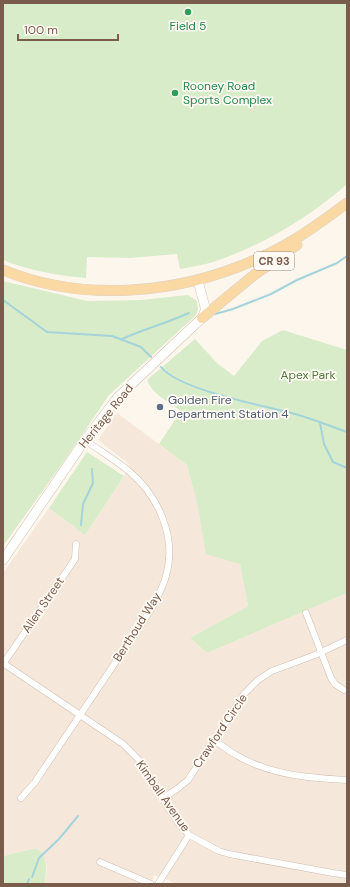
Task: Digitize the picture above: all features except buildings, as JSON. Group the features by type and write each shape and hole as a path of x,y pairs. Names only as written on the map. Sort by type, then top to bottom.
{"main road":[{"path":"3,270 14,275 40,282 91,290 116,291 141,289 198,281 230,271 271,252 314,227 347,204"},
{"name":"CR 93","path":"202,318 254,275 338,213 347,204"},
{"path":"198,281 205,307 202,318"},
{"name":"Heritage Road","path":"3,560 86,440 118,397 202,318"}],"street":[{"name":"Berthoud Way","path":"21,798 35,782 150,611 167,575 169,546 164,521 158,506 151,495 130,472 86,440"},
{"name":"Allen Street","path":"3,663 74,558 76,544"},
{"path":"306,613 331,678 335,684 344,690"},
{"name":"Crawford Circle","path":"163,798 188,780 244,694 258,680 272,671 347,640"},
{"name":"Kimball Avenue","path":"3,663 123,744 139,760 180,825 189,835 219,851 229,854 333,874 347,875"},
{"path":"214,740 237,755 269,769 291,775 347,780"},
{"path":"158,884 189,835"},
{"path":"100,862 151,884"}],"shaded area":[{"path":"117,413 187,465 198,507 240,564 248,606 190,638 207,653 347,593 347,884 176,884 154,875 151,884 45,884 47,866 37,848 7,855 3,858 3,573 49,508 85,535 124,476 129,464 98,440"}],"green space":[{"name":"Rooney Road Sports Complex","path":"3,3 347,3 347,184 318,208 285,229 251,247 202,265 180,269 177,254 130,258 87,257 86,278 43,272 22,267 3,260"},
{"path":"3,281 87,301 141,300 188,295 197,301 198,310 195,316 109,395 3,546"},
{"name":"Apex Park","path":"283,330 347,350 347,593 207,653 190,638 248,606 240,564 206,554 198,507 187,465 159,444 181,411 157,394 149,385 147,380 195,339 218,364 234,376 262,341"},
{"path":"87,452 124,476 85,535 49,508"},
{"path":"37,848 41,852 46,864 45,884 3,884 3,858 7,855"}],"waterway":[{"path":"215,314 233,309 271,294 297,280 337,263 347,256"},
{"path":"3,300 47,332 112,336 141,347 151,357"},
{"path":"122,339 189,313"},
{"path":"161,367 185,383 203,390 302,416 347,432"},
{"path":"320,423 324,444 333,462 347,468"},
{"path":"81,525 83,504 93,483 92,469"},
{"path":"32,877 39,858 59,839 78,816"},
{"path":"27,884 29,879"}],"place":[{"name":"Field 5","path":"188,12"},
{"name":"Rooney Road Sports Complex","path":"175,93"},
{"name":"Golden Fire Department Station 4","path":"160,407"}]}
